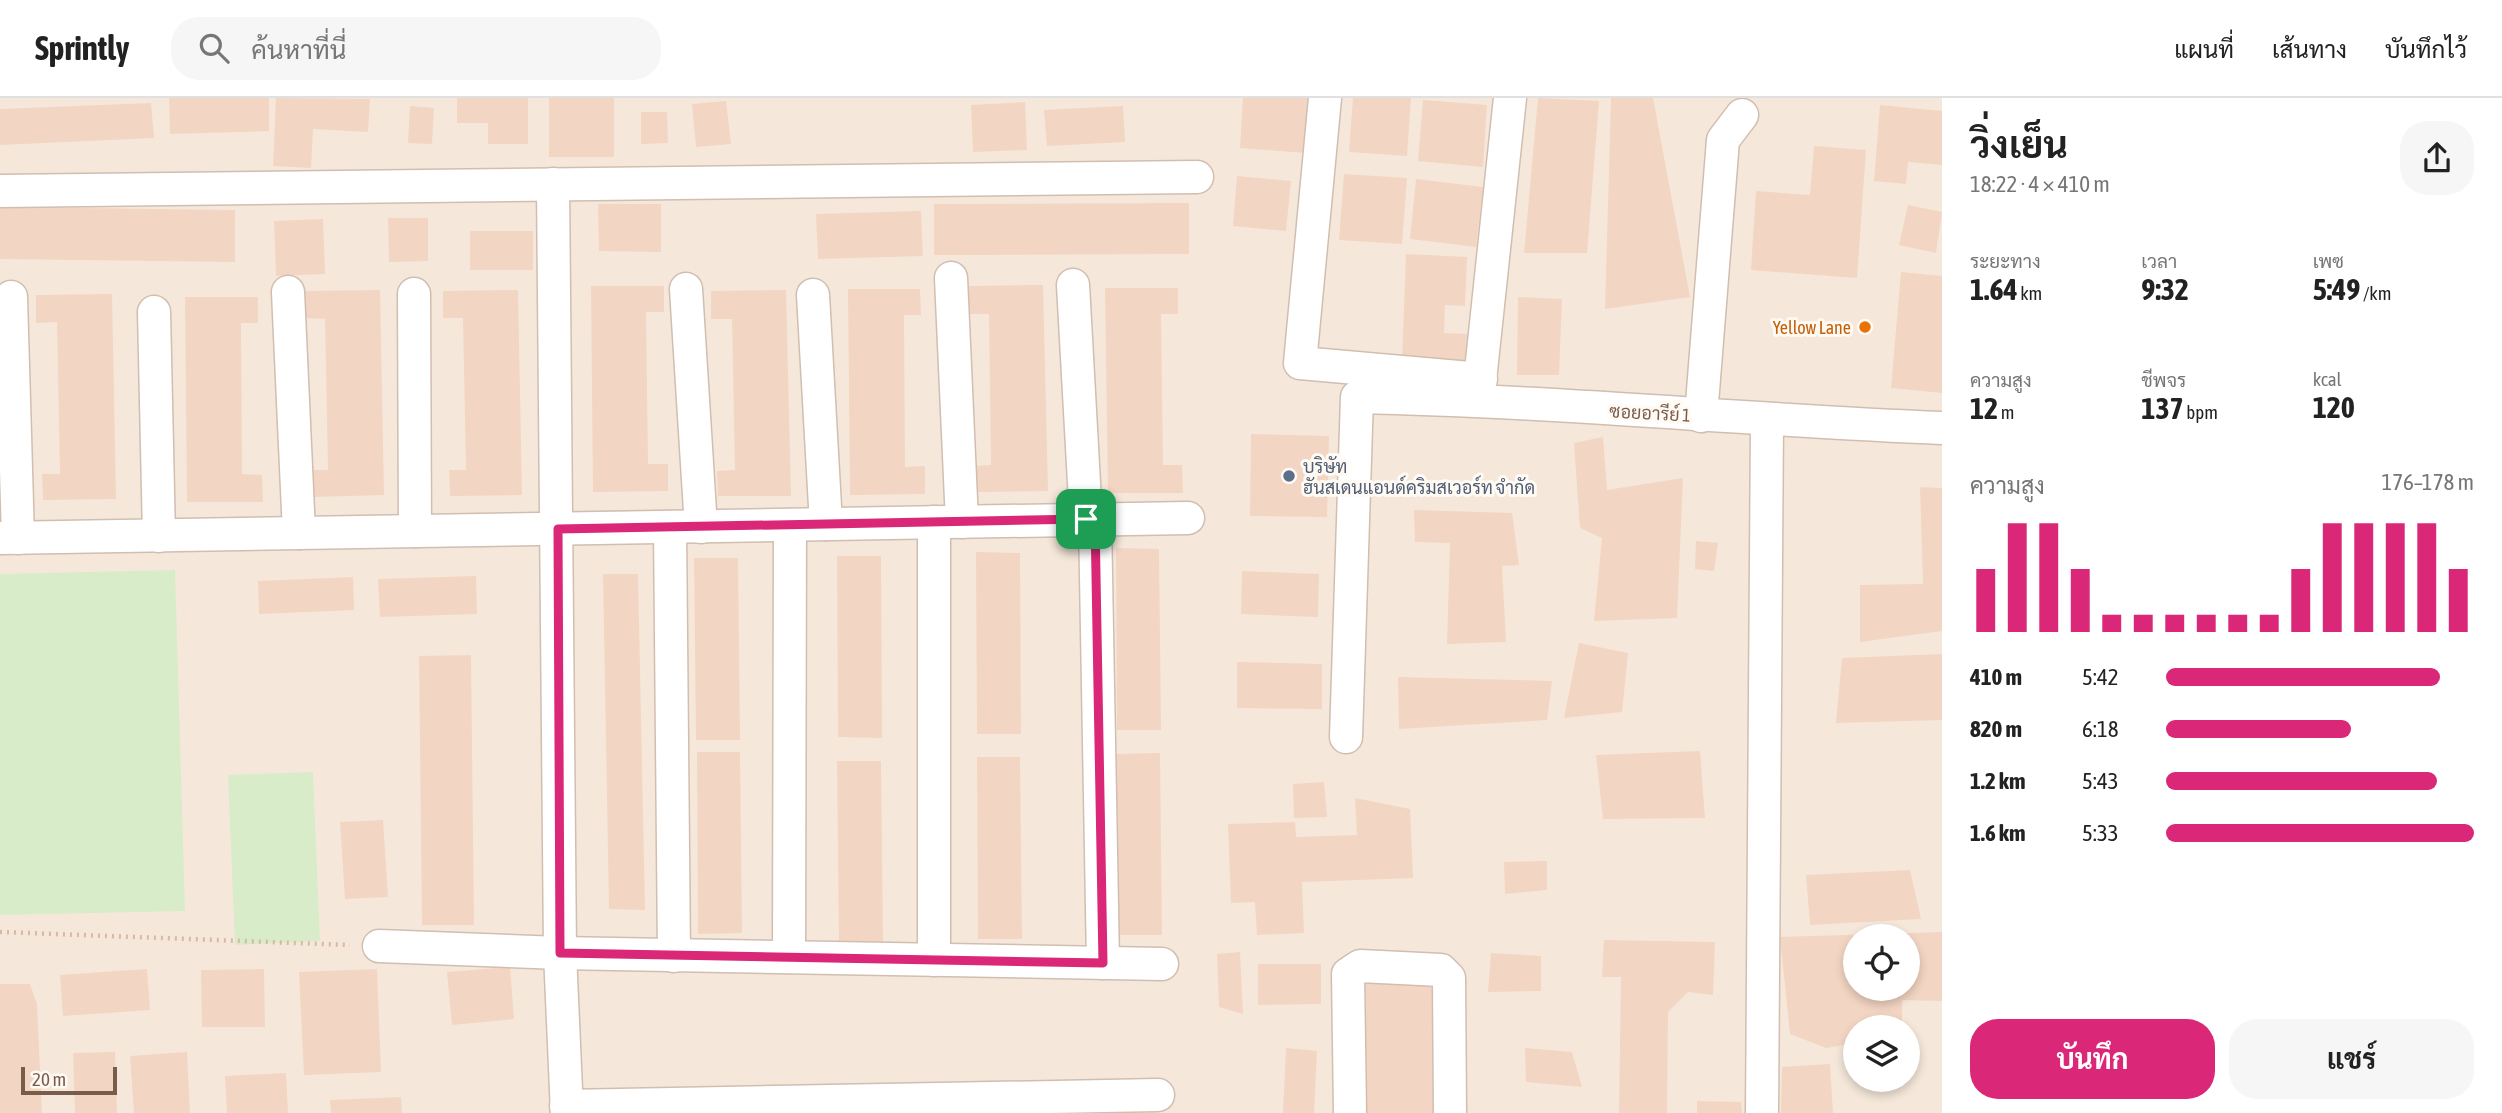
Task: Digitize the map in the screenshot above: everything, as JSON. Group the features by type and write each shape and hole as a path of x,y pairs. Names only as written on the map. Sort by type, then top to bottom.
{"street":[{"path":"1325,98 1300,363 1430,387"},
{"path":"1479,389 1510,98"},
{"path":"1702,416 1723,139 1742,115"},
{"path":"0,191 1198,177"},
{"path":"553,184 560,953 566,1110 1158,1095"},
{"path":"934,960 948,522 951,278"},
{"path":"1073,285 1090,519 1103,963"},
{"path":"674,956 685,527 686,289"},
{"path":"288,292 299,533"},
{"path":"414,294 415,531"},
{"path":"813,295 826,524"},
{"path":"10,297 9,538 1188,518"},
{"path":"154,312 159,536"},
{"name":"ซอยอารีย์ 1","path":"1346,737 1357,397 1430,387 1479,389 1702,416 1942,428"},
{"path":"1762,1113 1767,421"},
{"path":"789,957 790,525"},
{"path":"379,946 674,956 1161,964"},
{"path":"1350,1113 1348,974 1360,966 1441,970 1449,978 1450,1113"}],"path":[{"path":"0,932 379,946"}],"shaded area":[{"path":"0,98 1942,98 1942,1113 0,1113"}],"green space":[{"path":"175,570 185,911 0,915 0,574"},
{"path":"313,772 320,941 235,945 228,775"}],"building":[{"path":"169,98 269,98 269,131 170,134"},
{"path":"276,98 370,99 368,132 313,129 311,168 273,166"},
{"path":"457,98 528,98 528,144 488,144 488,123 457,123"},
{"path":"549,98 614,98 614,157 549,157"},
{"path":"1243,98 1310,98 1306,153 1240,148"},
{"path":"1353,98 1411,98 1407,156 1349,152"},
{"path":"1538,98 1599,101 1587,253 1524,253"},
{"path":"1611,98 1653,98 1690,297 1605,309"},
{"path":"1423,100 1487,105 1483,167 1418,161"},
{"path":"726,101 731,144 696,147 692,104"},
{"path":"1025,102 1027,150 973,152 971,105"},
{"path":"151,103 154,138 0,145 0,109"},
{"path":"1880,105 1942,111 1942,165 1908,162 1906,184 1874,181"},
{"path":"410,106 434,108 432,144 408,143"},
{"path":"1123,106 1125,142 1047,146 1044,110"},
{"path":"641,112 667,112 668,143 641,144"},
{"path":"1814,146 1866,150 1857,278 1751,270 1756,191 1810,195"},
{"path":"1344,174 1407,178 1402,244 1339,240"},
{"path":"1237,176 1291,181 1286,231 1233,226"},
{"path":"1416,179 1483,187 1476,247 1410,239"},
{"path":"1189,203 1189,254 934,255 934,204"},
{"path":"598,204 661,204 661,252 599,251"},
{"path":"1908,205 1942,212 1936,253 1899,245"},
{"path":"0,207 235,210 235,262 0,259"},
{"path":"921,211 923,256 818,259 816,214"},
{"path":"388,218 428,218 428,261 389,262"},
{"path":"323,219 325,274 276,276 274,221"},
{"path":"470,231 533,231 533,270 470,270"},
{"path":"1406,254 1467,257 1465,306 1445,305 1444,333 1473,334 1471,364 1402,361"},
{"path":"1901,272 1942,276 1942,393 1891,388"},
{"path":"1043,285 1048,491 975,492 974,466 991,465 989,314 969,314 968,286"},
{"path":"591,286 664,286 664,312 646,312 648,464 668,464 668,491 593,492"},
{"path":"1105,288 1178,288 1178,314 1161,314 1163,465 1182,465 1183,493 1108,493"},
{"path":"848,289 920,289 921,315 904,315 905,467 925,466 925,494 850,495"},
{"path":"380,290 384,495 312,497 311,470 328,470 325,319 305,318 305,291"},
{"path":"518,290 522,495 450,496 449,470 466,470 463,318 443,318 443,291"},
{"path":"786,290 791,496 718,496 717,471 735,470 732,319 711,319 711,291"},
{"path":"112,294 116,499 43,500 42,474 60,474 57,322 36,323 36,295"},
{"path":"185,297 258,297 258,323 241,323 242,474 262,475 263,502 187,502"},
{"path":"1518,297 1562,299 1559,375 1517,375"},
{"name":"บริษัท ฮันสเดนแอนด์คริมสเวอร์ท จำกัด","path":"1251,434 1329,436 1327,517 1250,516"},
{"path":"1603,437 1607,490 1683,478 1677,618 1594,621 1602,538 1580,528 1574,443"},
{"path":"1920,487 1942,488 1942,631 1860,642 1860,585 1923,584"},
{"path":"1414,510 1512,513 1519,565 1502,566 1506,642 1447,644 1450,543 1415,542"},
{"path":"1696,541 1718,543 1714,571 1695,569"},
{"path":"1116,548 1159,549 1161,730 1117,730"},
{"path":"976,552 1020,553 1021,734 977,734"},
{"path":"837,556 881,556 882,738 838,737"},
{"path":"694,558 738,558 740,740 696,740"},
{"path":"1242,571 1319,574 1318,617 1241,614"},
{"path":"603,574 638,574 645,910 609,909"},
{"path":"476,576 477,614 380,617 378,579"},
{"path":"353,577 354,610 259,614 258,581"},
{"path":"1579,643 1628,653 1622,712 1564,718"},
{"path":"1942,654 1942,720 1836,723 1842,658"},
{"path":"471,655 474,925 422,925 419,656"},
{"path":"1237,662 1322,664 1322,709 1237,708"},
{"path":"1398,677 1552,681 1547,720 1399,729"},
{"path":"1700,751 1705,818 1603,819 1596,755"},
{"path":"697,752 740,752 742,933 698,934"},
{"path":"1160,753 1162,935 1118,935 1116,754"},
{"path":"977,757 1020,757 1022,939 978,939"},
{"path":"837,761 881,761 883,943 839,943"},
{"path":"1324,782 1327,817 1294,818 1293,784"},
{"path":"1355,798 1410,809 1413,878 1302,882 1304,933 1257,935 1255,902 1231,903 1228,824 1295,822 1296,837 1357,835"},
{"path":"383,820 388,897 345,899 340,822"},
{"path":"1547,861 1547,890 1505,894 1504,862"},
{"path":"1910,870 1921,919 1810,925 1806,875"},
{"path":"1942,932 1942,1001 1920,1000 1920,933"},
{"path":"1843,935 1843,1001 1902,1001 1902,1015 1843,1015 1843,1045 1826,1048 1790,1034 1780,937"},
{"path":"1604,940 1715,942 1713,995 1688,992 1668,1012 1667,1113 1619,1113 1621,977 1602,977"},
{"path":"1240,952 1243,1014 1219,1007 1217,954"},
{"path":"1491,953 1541,956 1541,991 1488,992"},
{"path":"1258,964 1321,964 1321,1004 1258,1005"},
{"path":"510,967 514,1019 452,1025 447,972"},
{"path":"147,969 150,1010 63,1016 60,975"},
{"path":"264,969 265,1027 202,1027 201,970"},
{"path":"377,969 381,1072 304,1075 299,972"},
{"path":"1441,972 1442,1113 1354,1113 1353,977"},
{"path":"0,984 30,984 37,1004 42,1113 0,1113"},
{"path":"1286,1048 1317,1051 1314,1113 1283,1113"},
{"path":"1525,1048 1572,1052 1582,1087 1526,1082"},
{"path":"115,1052 117,1113 75,1113 73,1053"},
{"path":"187,1052 190,1113 134,1113 130,1056"},
{"path":"1830,1064 1833,1113 1781,1113 1782,1067"},
{"path":"286,1073 288,1113 227,1113 225,1076"},
{"path":"401,1097 402,1113 331,1113 330,1100"},
{"path":"1697,1101 1741,1102 1742,1113 1697,1113"}],"place":[{"name":"Yellow Lane","path":"1865,327"},
{"name":"บริษัท ฮันสเดนแอนด์คริมสเวอร์ท จำกัด","path":"1289,476"}],"route":[{"path":"1086,519 1095,520 1103,963 560,953 558,529 1086,519"}]}
